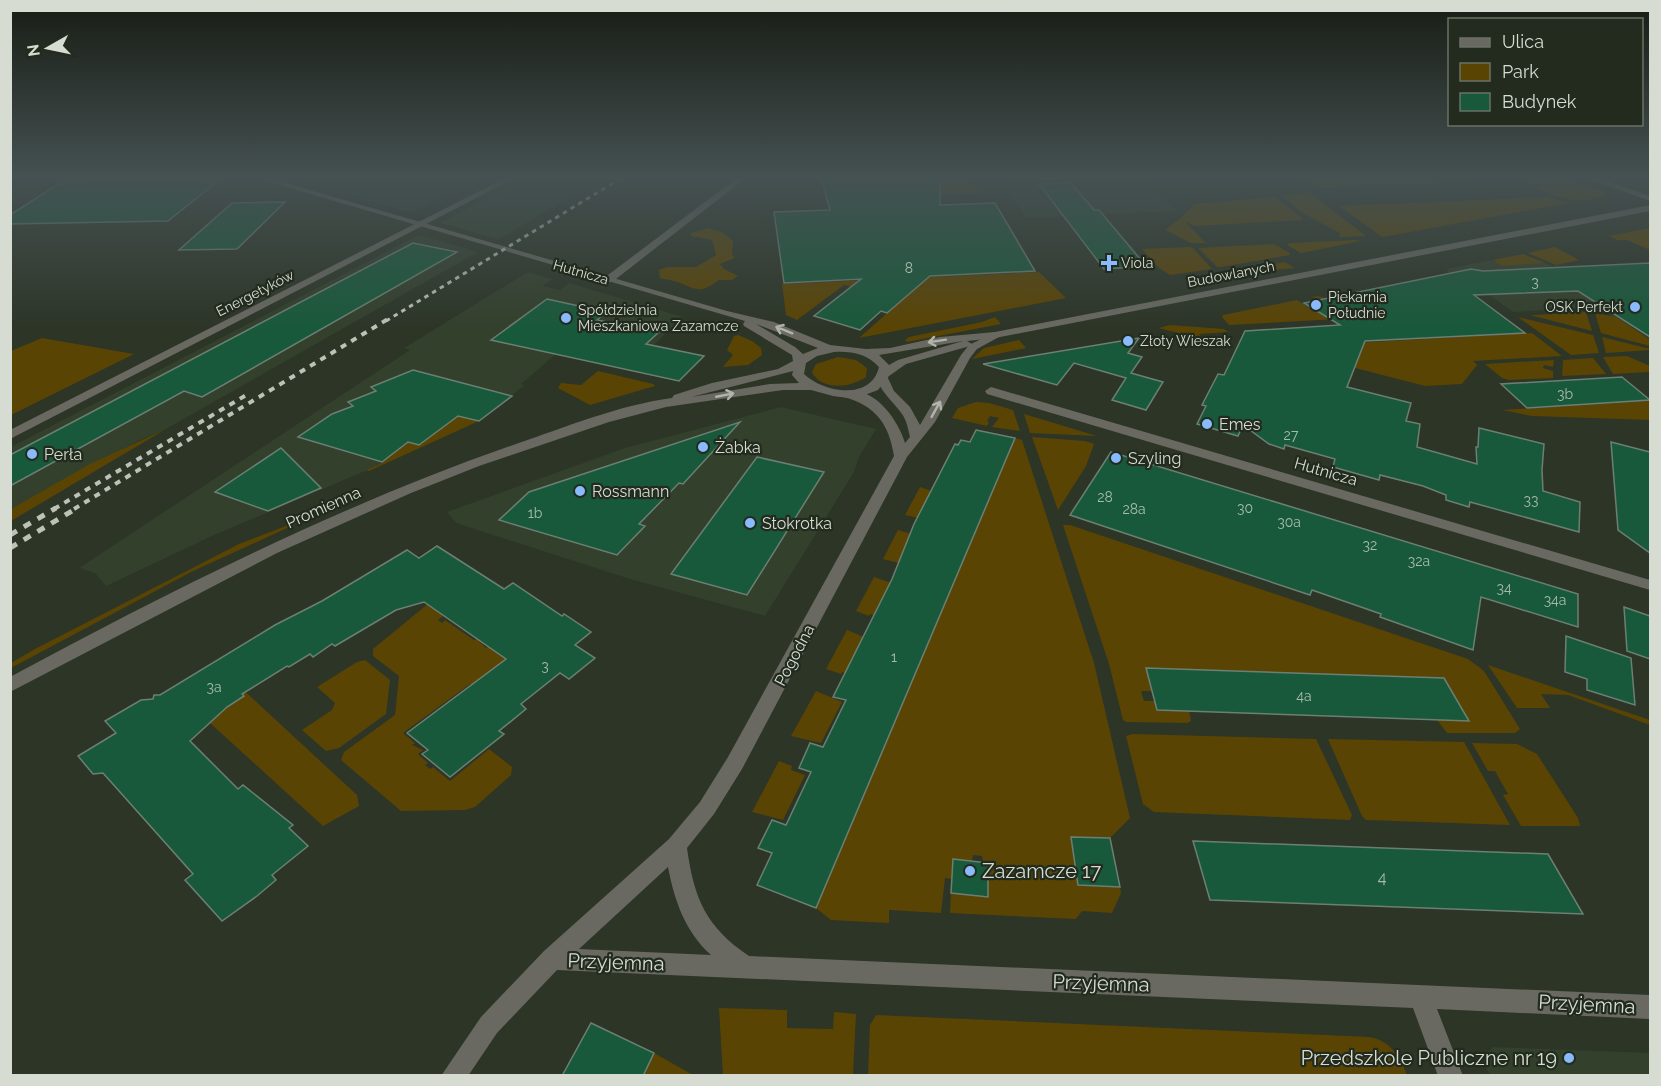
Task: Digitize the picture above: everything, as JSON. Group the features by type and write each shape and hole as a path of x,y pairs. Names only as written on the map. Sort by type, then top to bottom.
{"street":[{"name":"Energetyków","path":"10,435 417,228"},
{"name":"Hutnicza","path":"426,228 732,316 768,324 820,346 833,349"},
{"path":"608,280 677,228"},
{"name":"Budowlanych","path":"848,394 873,387 902,362 995,335 1549,228"},
{"name":"Hutnicza","path":"732,316 791,349 796,353 800,363"},
{"name":"Budowlanych","path":"833,349 866,352 890,351 940,340 995,335"},
{"name":"Pogodna","path":"453,1076 489,1025 552,959 676,846 707,808 735,762 901,456 915,435 928,422 965,357 973,347 995,335"},
{"name":"Promienna","path":"10,685 198,586 361,508 501,453 667,403 697,389 785,371 814,354 833,349"},
{"path":"866,352 882,363 890,393 909,413 914,423 915,435"},
{"path":"800,363 798,375 809,387"},
{"name":"Promienna","path":"667,403 704,400 769,387 809,387 827,393 848,394"},
{"name":"Hutnicza","path":"991,391 1650,585"},
{"path":"848,394 869,401 891,420 898,434 901,456"},
{"path":"676,846 686,900 695,919 710,941 746,968"},
{"name":"Przyjemna","path":"552,959 1650,1007"},
{"path":"1420,997 1451,1076"}],"shaded area":[{"path":"458,228 518,228 499,239"},
{"path":"419,235 478,252 166,429 136,442 11,509 11,447"},
{"path":"1523,254 1550,265 1568,277 1638,303 1650,311 1650,340 1597,307 1513,312 1484,291 1413,290 1401,283 1450,273 1446,269"},
{"path":"528,272 552,279 543,286 560,290 569,283 683,317 654,345 703,356 677,380 556,354 521,384 525,385 479,421 458,416 419,445 384,463 212,536 106,586 95,573 79,568 410,350 404,348"},
{"path":"781,407 876,429 859,457 854,472 765,616 630,579 456,523 447,512 625,448"},
{"name":"Przedszkole Publiczne nr 19","path":"1492,1047 1650,1053 1650,1075 1490,1075 1484,1064"}],"green space":[{"path":"709,228 723,233 733,241 732,254 735,258 720,264 724,269 738,276 732,280 719,280 701,289 660,278 659,270 667,267 696,267 716,255 712,240 691,236 691,233"},
{"path":"1168,228 1191,228 1206,243 1191,243 1165,230"},
{"path":"1330,228 1355,228 1366,236 1339,237 1340,233"},
{"path":"1369,228 1433,228 1382,237"},
{"path":"1650,228 1650,250 1627,240 1617,240 1609,236"},
{"path":"1361,241 1301,253 1287,245 1289,243"},
{"path":"1274,244 1290,255 1221,267 1217,267 1198,248"},
{"path":"1190,247 1212,269 1170,275 1159,268 1142,249"},
{"path":"1555,247 1579,260 1556,265 1528,253"},
{"path":"1523,254 1545,263 1502,266 1493,260"},
{"path":"1285,262 1295,268 1226,275 1226,273"},
{"path":"1039,272 1066,298 859,338 902,300 844,285 797,320 786,315 782,284"},
{"path":"1318,296 1344,305 1356,318 1229,325 1222,317 1297,300 1314,311 1330,307 1312,297"},
{"path":"1586,312 1592,331 1530,315 1535,315"},
{"path":"1595,313 1616,317 1650,340 1650,346 1601,333"},
{"path":"995,317 1001,324 907,342 905,340 909,337 982,322"},
{"path":"1518,317 1593,335 1599,353 1571,355"},
{"path":"1170,325 1224,329 1228,332 1199,334 1202,338 1197,338 1159,328"},
{"path":"1532,333 1562,356 1473,361 1477,365 1462,384 1425,386 1332,362 1247,349"},
{"path":"738,335 761,348 762,355 748,365 723,367 733,355 727,350 734,336"},
{"path":"1602,337 1650,349 1650,350 1606,353"},
{"path":"42,338 134,354 11,415 11,351"},
{"path":"1019,340 1026,348 972,359 984,348"},
{"path":"1627,356 1650,366 1650,372 1613,374 1603,357"},
{"path":"838,357 856,360 867,368 866,377 852,384 837,386 829,385 816,378 812,372 816,364"},
{"path":"1593,358 1606,374 1562,376 1563,360"},
{"path":"1554,360 1553,367 1544,365 1543,368 1553,371 1553,378 1509,380 1502,378 1485,364"},
{"path":"598,371 655,386 590,405 558,388 561,383 581,385"},
{"path":"1650,401 1650,420 1532,416 1502,410"},
{"path":"976,402 1013,410 1020,431 992,427 999,418 990,416 987,426 952,418 958,408"},
{"path":"1024,414 1097,436 1030,433"},
{"path":"458,416 479,421 369,471 366,470 383,463 408,442 419,445"},
{"path":"166,429 11,521 11,509 90,464"},
{"path":"1032,437 1085,441 1094,444 1086,466 1058,510"},
{"path":"1015,438 1022,440 1094,663 1130,818 1110,838 1071,837 1078,885 1120,887 1121,893 1112,913 1082,911 1076,919 950,913 951,893 988,897 982,856 973,855 972,861 953,859 952,879 945,878 941,913 889,910 889,923 831,920 816,908"},
{"path":"920,487 941,494 918,518 905,515"},
{"path":"322,512 191,572 11,668 11,663 35,649 239,544"},
{"path":"1063,525 1070,525 1468,659 1484,671 1520,729 1515,733 1447,733 1437,720 1146,668 1152,691 1141,691 1144,701 1155,701 1189,711 1191,721 1187,723 1126,722 1123,720 1109,664"},
{"path":"898,530 921,537 907,565 883,559"},
{"path":"874,577 897,585 881,617 870,614 869,616 856,611"},
{"path":"429,603 443,616 438,620 442,623 445,620 474,640 477,639 486,648 495,643 510,659 473,686 470,684 403,733 415,743 412,745 423,750 418,754 428,763 425,765 430,769 433,767 450,781 489,749 512,767 511,775 475,807 465,810 401,811 341,760 344,752 395,715 399,676 373,656 373,649"},
{"path":"847,630 871,640 853,675 826,669"},
{"path":"365,660 390,680 386,714 339,748 326,751 302,730 332,710 335,703 317,687 357,662"},
{"path":"1488,665 1650,720 1650,725 1568,695 1541,694 1550,708 1517,708"},
{"path":"239,686 357,795 359,806 323,826 198,712"},
{"path":"816,691 842,702 821,743 791,736"},
{"path":"1132,734 1316,739 1352,815 1350,820 1154,812 1143,804 1126,736"},
{"path":"1328,739 1464,742 1510,825 1366,820 1362,816"},
{"path":"1472,743 1517,744 1537,754 1578,818 1580,826 1521,826 1503,795 1508,794 1495,771 1488,771"},
{"path":"779,761 792,766 791,770 805,775 783,820 752,812"},
{"path":"719,1008 787,1010 787,1028 833,1029 834,1012 856,1014 853,1075 723,1075"},
{"path":"876,1015 1369,1037 1383,1042 1393,1050 1407,1075 868,1075 870,1025"},
{"path":"654,1053 693,1075 643,1076"}],"building":[{"path":"204,228 259,228 237,249 179,250"},
{"path":"776,228 1010,228 1035,271 930,276 887,313 881,311 860,330 814,316 861,279 784,283"},
{"path":"1072,228 1114,228 1141,260 1129,260 1135,267 1104,269"},
{"path":"413,243 457,252 202,397 184,391 10,486 10,455"},
{"path":"1650,263 1650,337 1578,291 1474,295 1525,333 1365,341 1347,387 1411,403 1406,421 1420,424 1417,447 1477,464 1476,447 1478,447 1479,428 1544,444 1543,491 1580,502 1579,532 1470,502 1469,507 1446,500 1446,495 1423,486 1380,475 1379,480 1333,467 1335,459 1285,445 1284,449 1269,444 1243,425 1238,436 1197,424 1206,406 1202,405 1218,374 1224,375 1245,331 1340,325 1304,303 1471,269 1483,271"},
{"path":"547,299 606,312 597,320 659,332 646,344 704,356 679,381 491,340"},
{"path":"1139,338 1128,353 1142,357 1131,373 1163,382 1146,410 1112,400 1126,378 1074,363 1057,385 983,364"},
{"path":"413,370 512,396 479,421 458,416 419,445 408,442 382,462 298,437 332,414 353,406 348,402 376,391 371,387"},
{"path":"1622,377 1650,400 1527,408 1501,384"},
{"path":"740,422 683,484 679,483 639,524 645,526 617,555 499,520 529,492"},
{"path":"976,430 1015,438 816,908 757,885 772,853 758,848 772,820 786,825 811,772 799,768 810,743 823,747 846,700 833,697 892,579 914,524 955,444 958,445 961,440 970,442"},
{"path":"1611,442 1650,452 1650,553 1618,530"},
{"path":"281,448 321,488 268,511 215,492"},
{"path":"1111,452 1578,594 1578,627 1481,597 1473,650 1312,590 1310,595 1070,515"},
{"name":"Stokrotka","path":"757,457 824,472 747,595 671,574"},
{"path":"437,546 504,589 513,583 562,616 564,614 591,632 575,645 595,658 569,679 560,673 521,704 526,709 499,731 504,734 450,777 422,754 428,750 407,733 506,659 424,602 396,610 335,646 332,644 313,657 310,654 289,667 287,666 242,694 244,696 227,707 190,741 238,789 243,785 293,825 289,828 308,846 272,875 276,880 222,921 185,880 193,874 103,773 93,774 78,756 116,733 105,721 141,700 153,699 154,695 160,695 275,625 322,601 407,550 419,558"},
{"path":"1624,607 1650,616 1650,659 1627,651"},
{"path":"1566,636 1631,658 1635,705 1587,690 1587,679 1565,672"},
{"path":"1146,668 1444,678 1469,721 1157,710"},
{"path":"1071,837 1110,838 1120,887 1078,885"},
{"path":"1193,841 1548,854 1583,914 1210,900"},
{"name":"Zazamcze 17","path":"953,859 988,863 988,897 951,893"},
{"path":"591,1023 654,1053 643,1076 562,1076"}],"railway":[{"path":"386,321 540,228"},
{"path":"74,509 388,319"},
{"path":"54,509 248,394"},
{"path":"10,535 56,508"},
{"path":"10,548 77,508"}],"place":[{"name":"Viola","path":"1109,263"},
{"name":"Piekarnia Południe","path":"1316,305"},
{"name":"OSK Perfekt","path":"1635,307"},
{"name":"Spółdzielnia Mieszkaniowa Zazamcze","path":"566,318"},
{"name":"Złoty Wieszak","path":"1128,341"},
{"name":"Emes","path":"1207,424"},
{"name":"Żabka","path":"703,447"},
{"name":"Perła","path":"32,454"},
{"name":"Szyling","path":"1116,458"},
{"name":"Rossmann","path":"580,491"},
{"name":"Stokrotka","path":"750,523"},
{"name":"Zazamcze 17","path":"970,871"},
{"name":"Przedszkole Publiczne nr 19","path":"1569,1058"}]}
